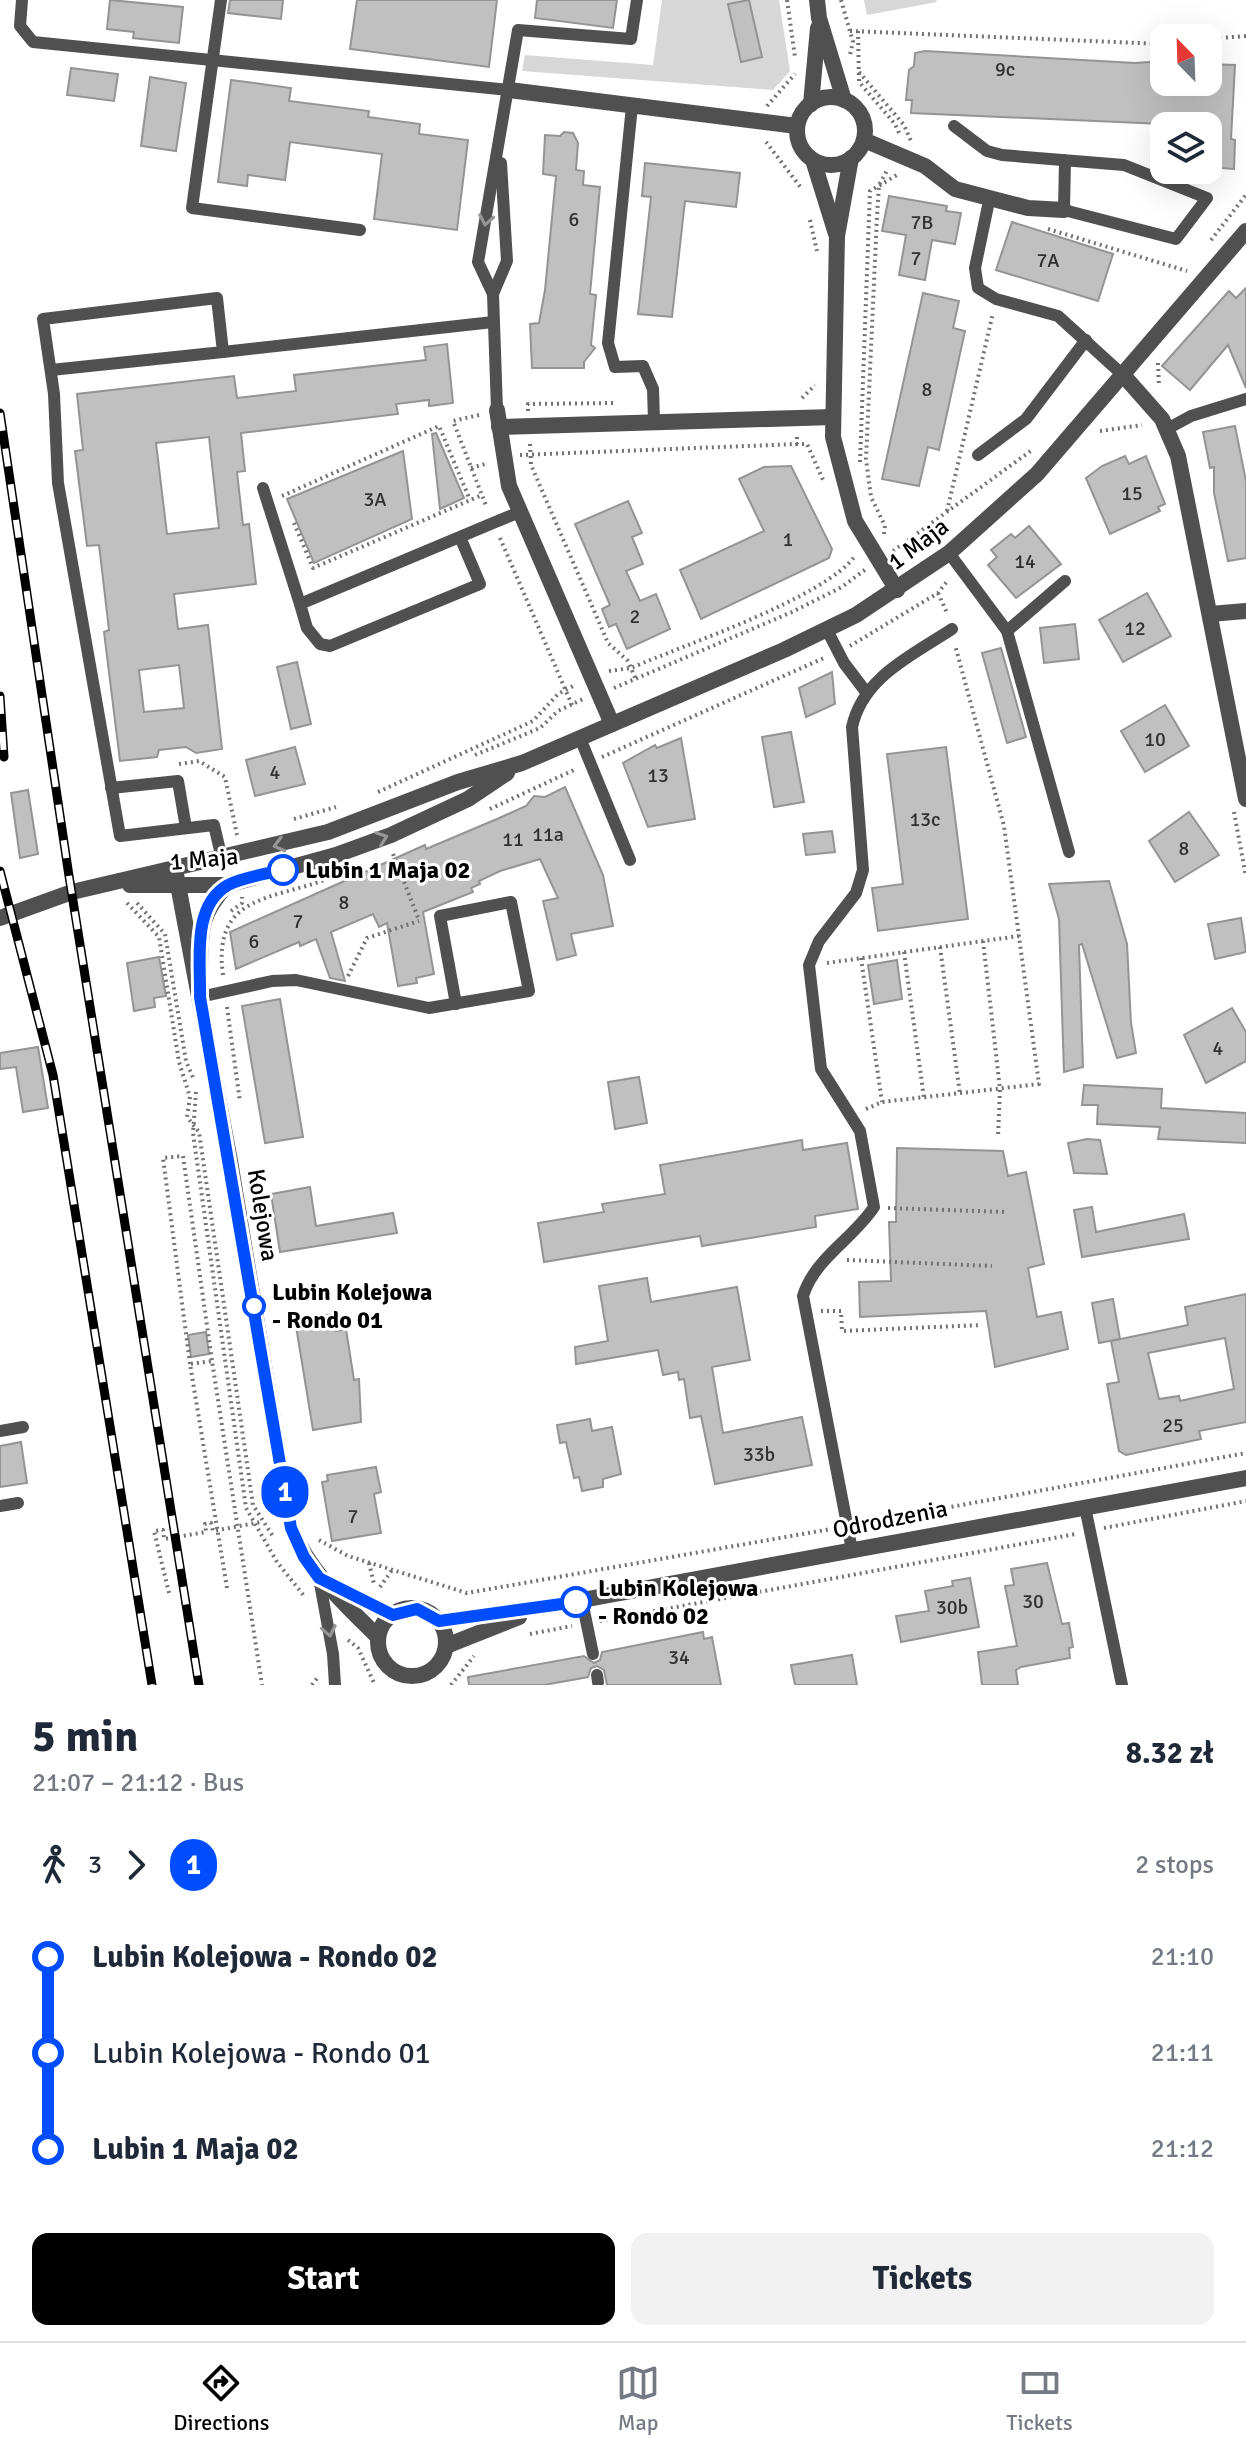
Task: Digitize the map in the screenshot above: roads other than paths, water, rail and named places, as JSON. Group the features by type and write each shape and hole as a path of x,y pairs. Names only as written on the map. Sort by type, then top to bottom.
{"street":[{"path":"817,0 819,18 844,100 859,112 864,140 851,158 837,236 833,417 838,466 851,510 897,590"},
{"path":"819,18 811,104 797,126 800,145 813,160 837,236"},
{"path":"509,90 797,126"},
{"path":"811,104 821,99 844,100"},
{"path":"864,140 925,166 955,189 989,201 1064,210"},
{"path":"813,160 832,165 851,158"},
{"name":"1 Maja","path":"0,918 61,895 328,832 458,782 522,763 827,630 953,560 1037,474 1246,231"},
{"path":"1124,376 1167,429 1178,456 1210,614 1239,800"},
{"path":"612,724 520,512 503,459 498,419 530,425 833,417"},
{"path":"1210,614 1246,611"},
{"name":"1 Maja","path":"104,885 227,885 391,835 468,799 522,763"},
{"name":"Kolejowa","path":"175,869 200,997 291,1528 304,1557 319,1578 378,1637"},
{"name":"Kolejowa","path":"200,997 201,923 211,903 227,885"},
{"name":"Odrodzenia","path":"439,1621 582,1601 1246,1478"},
{"path":"319,1578 393,1615 417,1609 439,1621 446,1646 427,1679 419,1676 402,1680 383,1660 378,1637 393,1615"},
{"name":"Odrodzenia","path":"446,1646 544,1607"}],"lane":[{"path":"22,0 20,26 33,42 509,90"},
{"path":"221,0 192,208 360,230"},
{"path":"493,294 478,262 518,30 631,39 637,0"},
{"path":"632,106 608,343 615,367 643,366 650,379 654,421"},
{"path":"954,126 987,151 1124,165 1207,198 1176,239 1064,210 1065,160"},
{"path":"498,419 493,294 507,261 499,144"},
{"path":"989,201 974,279 986,295 1058,316 1124,376"},
{"path":"222,859 214,825 120,836 58,483 51,370 43,319 217,298 223,352"},
{"path":"51,370 493,322"},
{"path":"978,455 1026,419 1086,340"},
{"path":"1167,429 1191,416 1244,400 1246,416"},
{"path":"263,488 307,628 320,644 343,642 480,584 460,537"},
{"path":"300,604 520,512"},
{"path":"953,560 1007,631 1069,852"},
{"path":"1007,631 1065,581"},
{"path":"852,1550 803,1296 810,1275 864,1222 874,1207 860,1131 828,1085 821,1069 809,965 819,941 856,893 863,870 852,727 857,705 866,692 952,629"},
{"path":"827,630 838,652 866,692"},
{"path":"580,738 630,860"},
{"path":"111,788 178,781 186,828"},
{"path":"200,997 272,981 296,980 429,1008 456,1004 529,991 511,902 440,916 456,1004"},
{"path":"0,1431 23,1427"},
{"path":"0,1506 18,1503"},
{"path":"1085,1507 1122,1685"},
{"path":"319,1578 335,1685"},
{"path":"582,1601 593,1654"}],"railway":[{"path":"0,413 69,876 199,1685"},
{"path":"0,696 4,757"},
{"path":"0,871 53,1075 152,1685"}],"place":[{"name":"Lubin 1 Maja 02","path":"283,870"},
{"name":"Lubin Kolejowa - Rondo 01","path":"254,1306"},
{"name":"Lubin Kolejowa - Rondo 02","path":"576,1602"}]}
